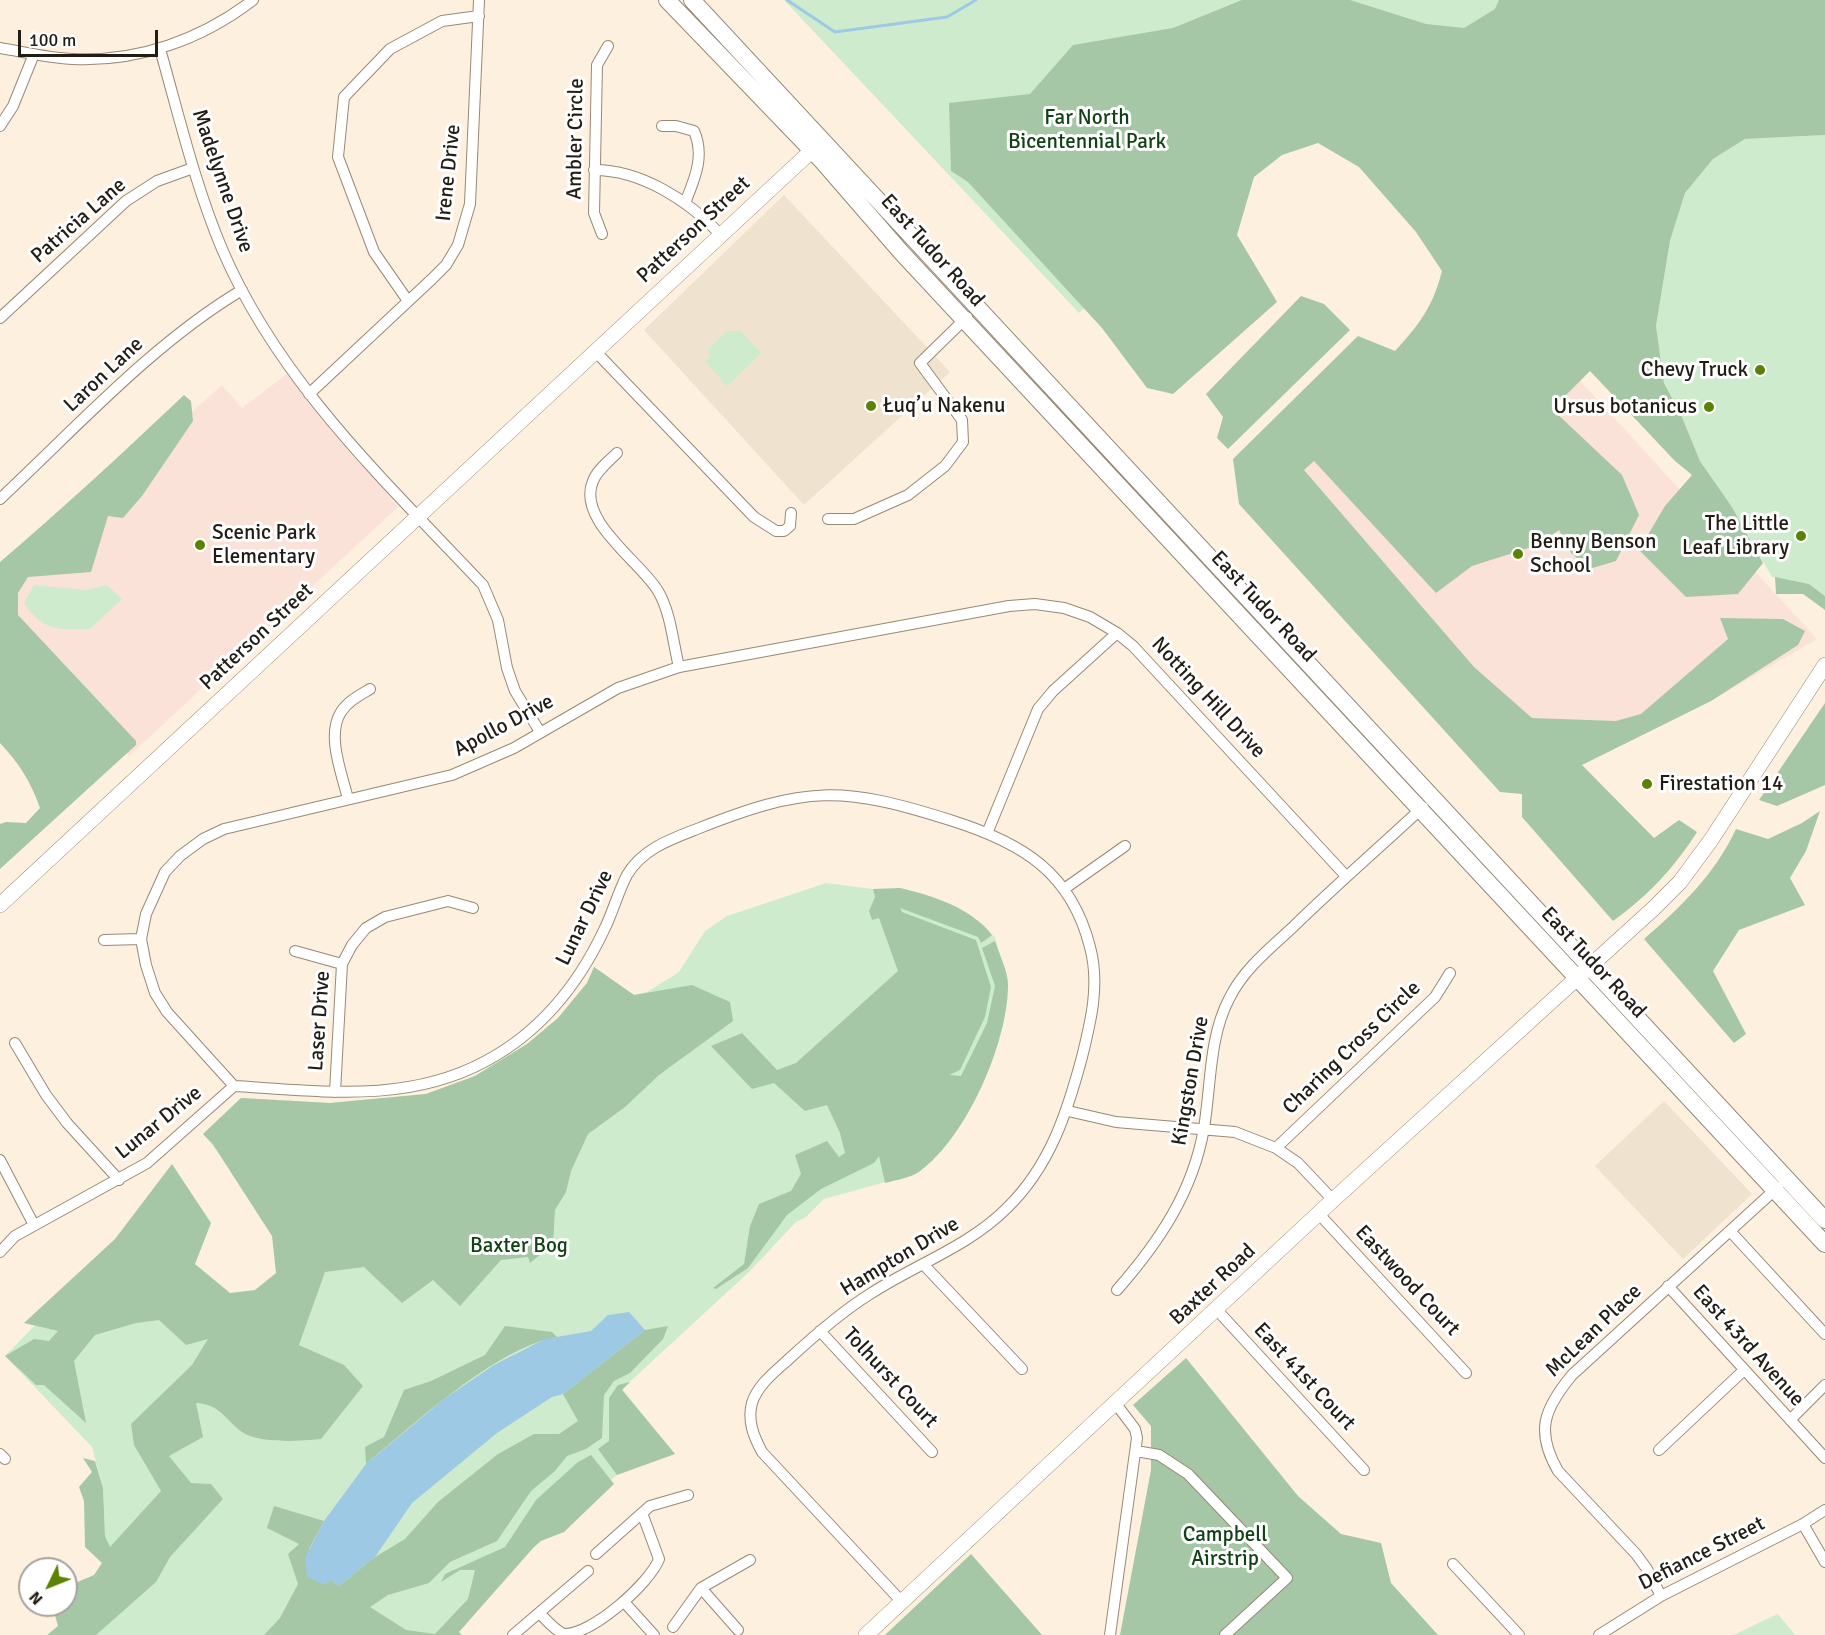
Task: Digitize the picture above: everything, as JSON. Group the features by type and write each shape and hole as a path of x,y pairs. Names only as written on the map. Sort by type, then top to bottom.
{"main road":[{"name":"East Tudor Road","path":"667,0 818,146"},
{"name":"East Tudor Road","path":"692,0 818,146 970,314 1426,804 1577,979 1781,1185 1825,1220"},
{"name":"East Tudor Road","path":"1426,804 1590,967 1781,1185 1825,1244"}],"street":[{"path":"0,48 72,59 101,59 160,49 202,33 253,0"},
{"name":"Irene Drive","path":"309,394 446,265 466,225 472,182 479,0"},
{"path":"408,301 374,252 338,157 344,96 390,49 442,21 479,16"},
{"name":"Ambler Circle","path":"602,234 594,213 597,65 608,46"},
{"name":"Madelynne Drive","path":"160,49 194,168 223,250 242,290 261,324 309,394 418,517 483,585 492,600 503,641 507,668 515,691 540,732"},
{"path":"0,126 13,106 34,54"},
{"path":"662,126 694,131 700,145 696,174 685,203"},
{"name":"Patterson Street","path":"0,905 720,234 818,146"},
{"name":"Patricia Lane","path":"0,318 126,201 157,181 194,168"},
{"path":"594,170 616,170 630,174 685,203 720,234"},
{"name":"Laron Lane","path":"0,498 174,336 207,311 242,290"},
{"path":"828,519 854,519 908,495 945,466 963,442 962,420 920,363 970,314"},
{"path":"595,351 754,517 765,526 784,531 790,526 791,513"},
{"path":"617,453 593,479 590,491 596,516 608,535 651,580 660,594 679,667"},
{"name":"Notting Hill Drive","path":"1009,606 1035,604 1064,608 1090,616 1117,633 1133,646 1346,876"},
{"name":"Apollo Drive","path":"234,1086 167,1012 155,993 141,939 146,914 165,872 180,856 203,839 224,828 452,775 484,763 618,687 679,667 1009,606"},
{"path":"988,831 1038,709 1053,691 1117,633"},
{"name":"Baxter Road","path":"867,1635 1333,1200 1654,908 1692,866 1825,665"},
{"path":"348,799 336,743 336,723 341,711 351,700 370,689"},
{"name":"Lunar Drive","path":"0,1252 15,1236 147,1164 234,1086 335,1092 375,1092 413,1088 482,1063 512,1046 559,1002 578,978 595,950 629,872 645,854 663,842 756,806 784,798 831,793 886,800 988,831 1020,847 1042,865 1064,890"},
{"name":"Kingston Drive","path":"1117,1290 1144,1259 1181,1200 1197,1162 1219,1020 1229,997 1242,977 1346,876 1426,804"},
{"path":"1064,890 1125,846"},
{"name":"Hampton Drive","path":"902,1602 762,1452 750,1421 750,1408 764,1383 820,1331 870,1293 964,1243 990,1225 1033,1178 1052,1147 1068,1111 1090,1023 1095,988 1090,948 1077,912 1064,890"},
{"name":"Laser Drive","path":"335,1092 342,964 352,945 366,928 385,917 448,901 472,908"},
{"path":"104,940 141,939"},
{"path":"295,951 342,964"},
{"name":"Charing Cross Circle","path":"1276,1148 1435,998 1450,973"},
{"path":"15,1043 46,1095 67,1123 118,1180"},
{"path":"1068,1111 1116,1122 1235,1132 1276,1148 1298,1163 1333,1200"},
{"path":"0,1160 34,1225"},
{"name":"McLean Place","path":"1661,1596 1636,1554 1558,1471 1549,1455 1544,1438 1545,1418 1553,1397 1572,1375 1781,1185"},
{"name":"Eastwood Court","path":"1319,1215 1466,1373"},
{"path":"1730,1231 1825,1334"},
{"path":"923,1264 1022,1369"},
{"name":"East 43rd Avenue","path":"1668,1286 1743,1371 1825,1458"},
{"name":"East 41st Court","path":"1217,1310 1364,1470"},
{"name":"Tolhurst Court","path":"820,1331 932,1452"},
{"path":"1659,1450 1743,1371"},
{"path":"1790,1420 1825,1385"},
{"path":"1110,1635 1136,1451 1135,1429 1116,1404"},
{"path":"1136,1451 1159,1455 1182,1469 1287,1578 1225,1635"},
{"path":"596,1554 650,1506 688,1495"},
{"name":"Defiance Street","path":"1599,1635 1661,1596 1803,1524 1825,1510"},
{"path":"539,1613 563,1634 575,1635 589,1629 625,1603 646,1582 659,1559 642,1513"},
{"path":"1803,1524 1825,1562"},
{"path":"673,1627 701,1588 750,1560"},
{"path":"1453,1564 1519,1635"},
{"path":"513,1635 588,1571"},
{"path":"701,1588 736,1631"},
{"path":"625,1603 654,1635"}],"shaded area":[{"path":"784,195 950,372 804,505 644,330"},
{"name":"Benny Benson School","path":"1495,288 1817,639 1711,701 1521,794 1259,513"},
{"name":"Scenic Park Elementary","path":"287,374 398,507 129,756 0,617 0,582 222,385 242,408"},
{"path":"1664,1101 1752,1194 1683,1259 1595,1166"}],"green space":[{"name":"Far North Bicentennial Park","path":"784,0 1825,0 1312,100 1079,313"},
{"path":"1242,0 1350,0 1426,24 1464,28 1495,9 1499,0 1825,0 1825,135 1745,139 1713,159 1685,193 1670,241 1656,326 1664,383 1682,417 1700,461 1732,507 1763,563 1738,594 1686,597 1639,550 1665,506 1692,475 1675,461 1590,371 1552,409 1622,475 1639,515 1616,561 1589,569 1571,553 1559,530 1538,545 1472,566 1436,593 1314,461 1304,470 1474,667 1532,718 1616,721 1641,714 1728,639 1720,618 1783,619 1805,631 1798,645 1711,701 1582,765 1654,838 1679,820 1697,832 1660,881 1613,921 1522,817 1522,794 1500,792 1239,504 1233,459 1358,336 1395,351 1424,314 1438,283 1442,271 1416,232 1359,167 1318,143 1282,155 1254,177 1237,235 1277,302 1173,394 1147,388 1102,328 968,182 951,171 949,103 1030,94 1073,45 1173,28"},
{"path":"1825,135 1825,596 1809,584 1772,577 1732,507 1700,461 1682,417 1664,383 1656,326 1670,241 1685,193 1713,159 1745,139"},
{"path":"1301,296 1324,304 1350,330 1228,449 1217,438 1223,417 1206,394"},
{"path":"728,331 741,331 761,353 727,386 705,361 710,357 708,349"},
{"path":"184,395 191,401 193,421 142,496 123,518 108,516 91,572 28,577 18,593 18,615 136,741 136,745 0,869 0,824 26,823 40,808 24,773 0,743 0,562"},
{"path":"1775,577 1809,584 1825,596 1825,610 1803,594 1776,594"},
{"path":"34,585 87,590 107,585 122,599 90,629 60,629 38,619 24,603"},
{"path":"1825,703 1825,785 1777,806 1759,800"},
{"path":"1820,811 1806,851 1790,878 1805,905 1739,930 1713,971 1746,1034 1734,1043 1644,939 1708,875 1736,829 1768,839 1802,823"},
{"name":"Baxter Bog","path":"826,883 880,890 900,888 921,893 958,908 984,925 995,938 1008,982 1003,1026 988,1069 965,1118 948,1141 918,1173 824,1199 806,1217 796,1222 749,1272 622,1389 675,1454 619,1473 534,1547 449,1635 49,1635 68,1617 78,1617 78,1604 148,1507 110,1548 105,1536 103,1488 92,1447 5,1356 47,1313 141,1227 286,1361 306,1348 299,1345 323,1276 203,1134 241,1098 330,1103 426,1094 475,1076 527,1044 558,1018 587,983 594,967 634,995 647,992 679,972 705,931 727,916"},
{"path":"900,888 938,899 962,910 983,925 992,935 981,943 978,937 900,908 902,912 976,940 991,987 985,1017 960,1070 949,1075 961,1076 987,1023 995,986 982,948 995,941 1008,980 1006,1008 993,1060 982,1087 954,1136 920,1171 885,1183 879,1156 874,1163 821,1189 787,1215 748,1268 716,1289 713,1288 744,1264 750,1226 759,1204 791,1191 801,1174 795,1155 827,1141 839,1157 845,1153 840,1133 827,1105 805,1111 774,1083 752,1089 711,1046 742,1033 777,1070 796,1063 898,971 879,918 872,920 869,911 875,897 873,889"},
{"path":"594,967 634,995 692,985 730,1002 733,1021 659,1075 625,1107 588,1134 571,1171 566,1192 555,1210 553,1244 530,1263 528,1257 501,1260 460,1306 433,1280 402,1303 364,1267 325,1272 299,1345 344,1365 363,1386 321,1439 276,1441 250,1436 236,1428 214,1407 196,1403 203,1437 169,1456 191,1483 211,1484 223,1499 170,1557 156,1582 96,1635 47,1635 58,1626 55,1617 78,1617 78,1582 94,1575 102,1563 85,1547 84,1501 79,1487 92,1472 83,1458 95,1461 103,1488 105,1536 110,1547 161,1491 134,1445 131,1424 192,1365 208,1339 186,1345 159,1320 136,1323 95,1335 74,1361 86,1423 44,1385 36,1385 5,1356 34,1339 49,1341 58,1331 24,1323 115,1239 172,1164 211,1223 195,1264 230,1293 255,1290 276,1273 272,1236 212,1143 203,1134 241,1098 330,1103 426,1094 475,1076 527,1044 558,1018 587,983"},
{"path":"505,1326 552,1332 557,1337 533,1344 483,1371 431,1409 366,1464 365,1447 384,1437 404,1390 431,1381 485,1355"},
{"path":"668,1326 663,1339 630,1373 614,1381 604,1395 602,1438 586,1449 567,1456 555,1471 531,1491 497,1541 450,1562 429,1583 388,1595 370,1607 406,1630 435,1634 468,1599 475,1570 460,1570 441,1582 445,1574 505,1547 536,1500 578,1462 591,1455 614,1484 564,1532 541,1541 534,1547 459,1632 462,1635 264,1635 280,1618 298,1584 288,1554 299,1544 267,1528 274,1506 324,1521 309,1549 331,1580 339,1586 375,1557 405,1539 438,1502 498,1454 534,1434 559,1434 578,1421 563,1394 645,1330"},
{"name":"Campbell Airstrip","path":"1186,1358 1298,1496 1341,1534 1381,1543 1391,1583 1438,1635 1120,1635 1151,1470 1151,1426 1133,1405"},
{"path":"630,1382 622,1390 675,1454 617,1475 598,1449 609,1441 609,1398 618,1385"},
{"path":"971,1554 1042,1635 885,1635"},
{"path":"1778,1614 1795,1635 1733,1635"}],"water":[{"path":"629,1312 645,1330 563,1394 552,1397 497,1433 412,1503 375,1557 339,1586 331,1580 324,1585 307,1577 305,1558 324,1521 366,1464 444,1399 494,1365 545,1339 591,1331 608,1315"}],"waterway":[{"path":"787,0 835,32 947,17 976,0"}],"place":[{"name":"Chevy Truck","path":"1760,370"},
{"name":"Łuq’u Nakenu","path":"871,406"},
{"name":"Ursus botanicus","path":"1709,407"},
{"name":"The Little Leaf Library","path":"1801,536"},
{"name":"Scenic Park Elementary","path":"200,545"},
{"name":"Benny Benson School","path":"1518,554"},
{"name":"Firestation 14","path":"1647,784"}]}
